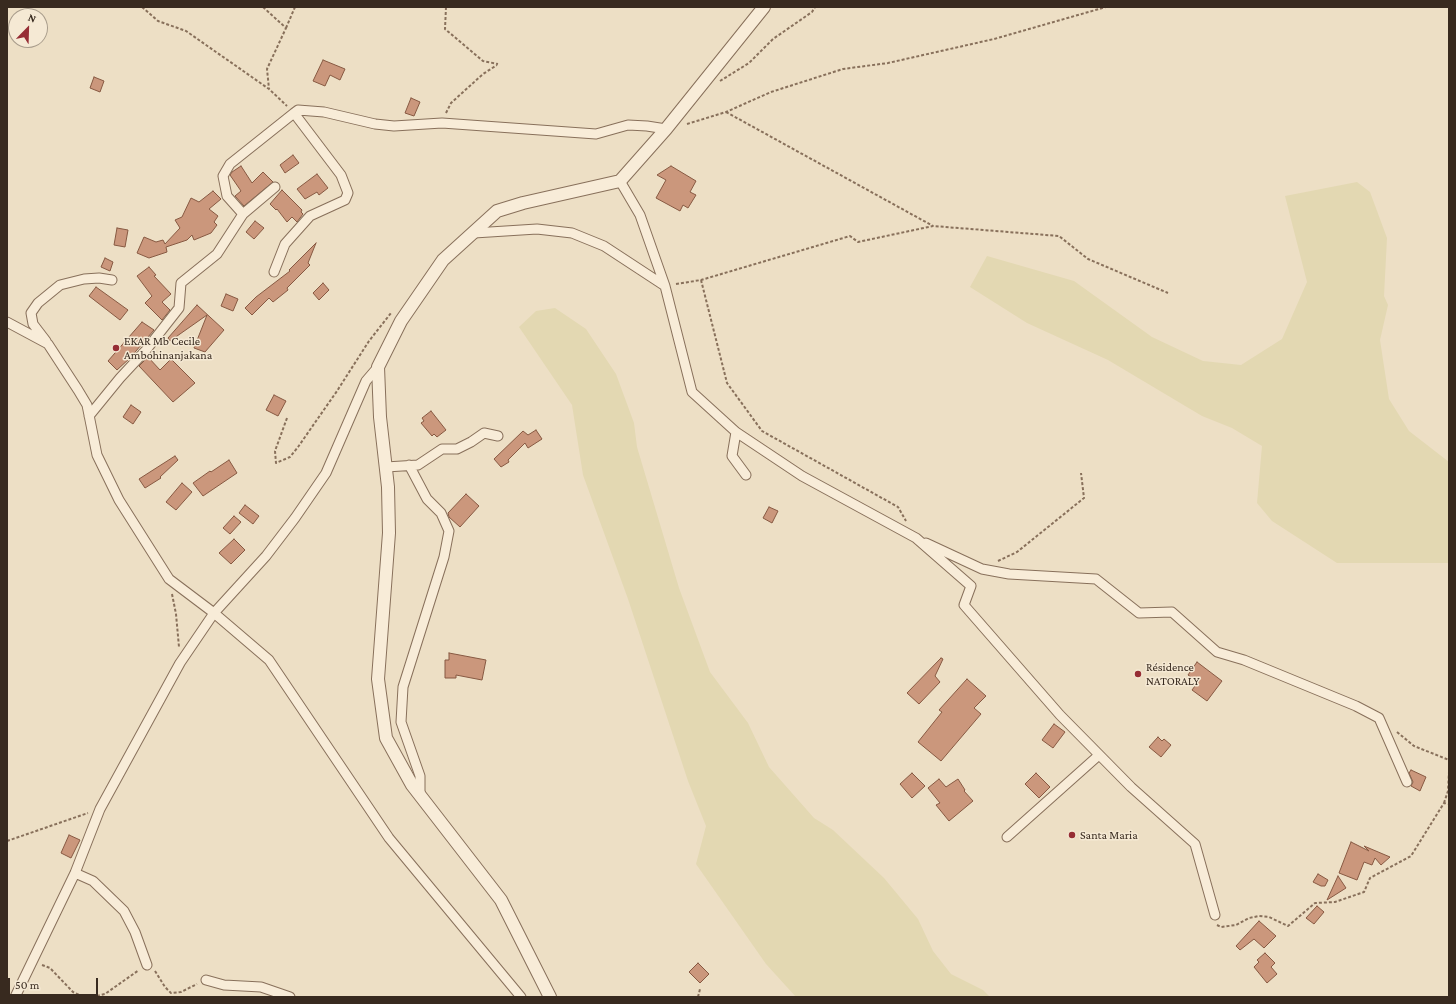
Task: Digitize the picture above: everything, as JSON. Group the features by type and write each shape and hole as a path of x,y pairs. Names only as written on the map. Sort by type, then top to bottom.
{"street":[{"path":"15,997 75,873 100,809 180,663 214,613 266,556 295,518 326,473 366,381 378,367 401,321 443,260 497,211 620,181 666,130 764,7"},
{"path":"243,214 227,196 223,176 230,164 298,110 324,112 375,124 394,126 442,123 596,134 628,125 647,126 666,130"},
{"path":"274,272 285,244 310,216 345,200 348,193 341,175 294,113"},
{"path":"620,181 640,215 665,286 692,392 736,432 802,476 916,538 982,569 1009,574 1096,579 1139,613 1172,612 1217,652 1250,663 1356,706 1379,718 1407,782"},
{"path":"89,416 120,378 146,350 178,308 181,283 217,254 243,214 275,187"},
{"path":"474,232 538,229 572,233 604,246 665,286"},
{"path":"112,280 99,278 84,279 60,284 38,303 31,313 33,324 48,344 87,406 97,455 119,500 169,579 214,613 269,660 388,838 521,997"},
{"path":"7,322 48,344"},
{"path":"378,367 380,417 388,487 390,534 378,679 386,738 412,786 501,900 550,997"},
{"path":"736,432 732,456 746,475"},
{"path":"386,467 418,465 442,449 456,449 484,433 498,436"},
{"path":"409,465 427,499 440,514 449,531 444,557 403,688 401,722 420,776 420,795"},
{"path":"916,538 971,586 964,605 1060,715 1131,787 1195,844 1214,915"},
{"path":"1007,837 1099,755"},
{"path":"75,873 92,881 124,911 135,932 147,965"},
{"path":"206,980 224,985 261,987 290,997"}],"path":[{"path":"142,7 158,21 186,31 269,89 294,113"},
{"path":"263,7 286,28"},
{"path":"269,89 267,70 296,7"},
{"path":"442,123 451,103 482,74 498,64 483,61 445,29 446,7"},
{"path":"716,84 749,63 773,39 812,12 815,7"},
{"path":"666,130 726,112 771,92 844,70 888,63 994,39 1106,7"},
{"path":"726,112 933,226"},
{"path":"665,286 701,280 850,236 858,242 933,226 1060,236 1088,258 1168,293"},
{"path":"701,280 727,383 762,431 898,507 916,538"},
{"path":"287,418 275,451 276,463 290,457 298,447 338,391 368,341 393,310"},
{"path":"982,569 1017,552 1084,498 1081,472"},
{"path":"169,579 176,614 180,663"},
{"path":"1397,732 1414,746 1449,760"},
{"path":"1214,915 1217,925 1221,927 1236,925 1249,918 1259,916 1269,917 1288,926 1315,903 1335,902 1364,892 1370,878 1410,856 1444,803 1448,791 1449,772"},
{"path":"1444,803 1449,804"},
{"path":"7,841 100,809"},
{"path":"31,963 41,964 50,968 73,992 84,997"},
{"path":"92,997 105,994 147,965 154,970 165,987 171,993 181,992 206,980"},
{"path":"698,997 700,989"}],"shaded area":[{"path":"1357,182 1370,192 1387,238 1384,296 1388,305 1380,340 1389,399 1409,431 1449,462 1449,563 1337,563 1272,521 1257,503 1262,446 1232,428 1202,416 1108,360 1027,323 970,287 987,256 1074,281 1152,337 1203,361 1241,365 1282,339 1307,282 1285,196"},
{"path":"555,308 586,329 616,374 634,423 637,447 679,588 710,672 748,723 769,767 814,818 833,830 884,878 918,919 933,951 951,974 983,990 990,997 796,997 766,964 696,864 706,826 688,781 628,599 583,475 572,405 519,327 536,311"}],"building":[{"path":"323,60 345,69 340,80 330,75 325,86 313,81"},
{"path":"94,77 104,81 100,92 90,88"},
{"path":"411,98 420,102 414,116 405,113"},
{"path":"293,155 299,163 285,173 280,165"},
{"path":"241,166 252,183 263,172 273,182 244,206 235,196 241,191 230,175"},
{"path":"671,166 696,181 690,192 696,195 688,208 683,205 680,211 656,198 666,180 657,175"},
{"path":"317,174 328,188 319,195 317,192 305,199 297,189"},
{"path":"282,190 302,210 301,212 303,214 297,222 292,217 287,222 277,209 276,210 270,204"},
{"path":"213,191 221,199 209,209 218,216 214,222 217,225 211,233 194,240 192,235 187,240 166,247 167,252 149,258 137,253 144,237 156,242 163,240 165,244 180,228 175,220 182,217 191,198 199,202"},
{"path":"255,221 264,228 254,239 246,232"},
{"path":"117,228 128,230 125,247 114,245"},
{"path":"316,243 308,263 310,265 287,288 288,290 273,302 269,298 252,315 245,308 256,297 290,271 289,270"},
{"path":"105,258 113,262 110,271 101,267"},
{"path":"149,267 156,275 154,276 171,294 162,302 170,310 162,320 145,303 152,296 137,276"},
{"path":"323,283 329,290 319,300 313,293"},
{"path":"96,287 128,310 120,320 89,296"},
{"path":"226,294 238,299 233,311 221,306"},
{"path":"197,305 224,330 205,352 194,348 207,315 170,341 168,338"},
{"path":"142,322 154,330 130,358 117,370 108,361"},
{"path":"148,357 160,370 171,359 195,383 173,402 139,366"},
{"path":"274,395 286,401 278,416 266,410"},
{"path":"131,405 141,412 133,424 123,417"},
{"path":"431,411 446,430 437,437 434,434 432,436 421,423 424,421 422,418"},
{"path":"536,430 542,439 528,448 525,443 508,460 509,462 501,467 494,459 523,431 528,435"},
{"path":"175,456 178,460 160,477 161,478 145,488 139,479"},
{"path":"229,460 237,473 203,496 193,483"},
{"path":"182,483 192,492 176,510 166,502"},
{"path":"466,494 479,506 460,527 449,517 448,513"},
{"path":"245,505 259,516 253,524 239,513"},
{"path":"769,507 778,511 772,523 763,518"},
{"path":"234,516 241,522 230,534 223,528"},
{"path":"234,539 245,550 231,564 219,553"},
{"path":"449,653 486,660 482,680 456,675 456,678 445,678 445,660 449,660"},
{"path":"941,658 943,659 935,676 940,682 919,704 907,693"},
{"path":"1197,662 1222,681 1207,701 1192,690 1198,682 1188,675"},
{"path":"967,679 986,696 974,708 981,714 941,761 918,742 942,712 939,710"},
{"path":"1054,724 1065,732 1053,748 1042,740"},
{"path":"1158,737 1162,741 1164,739 1171,745 1161,757 1149,747"},
{"path":"1411,770 1426,777 1420,791 1411,786 1413,782 1409,773"},
{"path":"912,773 925,786 912,798 900,784"},
{"path":"1036,773 1050,787 1039,798 1025,784"},
{"path":"939,779 946,787 958,779 965,790 964,791 973,801 949,821 936,805 940,803 928,788"},
{"path":"69,835 80,840 71,858 61,853"},
{"path":"1351,842 1369,851 1364,846 1390,857 1381,865 1375,858 1372,865 1364,862 1357,880 1339,873"},
{"path":"1318,874 1328,880 1325,886 1321,886 1313,882"},
{"path":"1338,876 1346,888 1327,900"},
{"path":"1317,906 1324,912 1314,924 1306,918"},
{"path":"1259,921 1276,936 1264,948 1254,939 1240,950 1236,946"},
{"path":"1265,953 1275,963 1271,967 1277,974 1267,983 1254,967 1259,962 1257,960"},
{"path":"698,963 709,974 700,983 689,972"}],"place":[{"name":"EKAR Mb Cecile Ambohinanjakana","path":"116,348"},
{"name":"Résidence NATORALY","path":"1138,674"},
{"name":"Santa Maria","path":"1072,835"}]}
